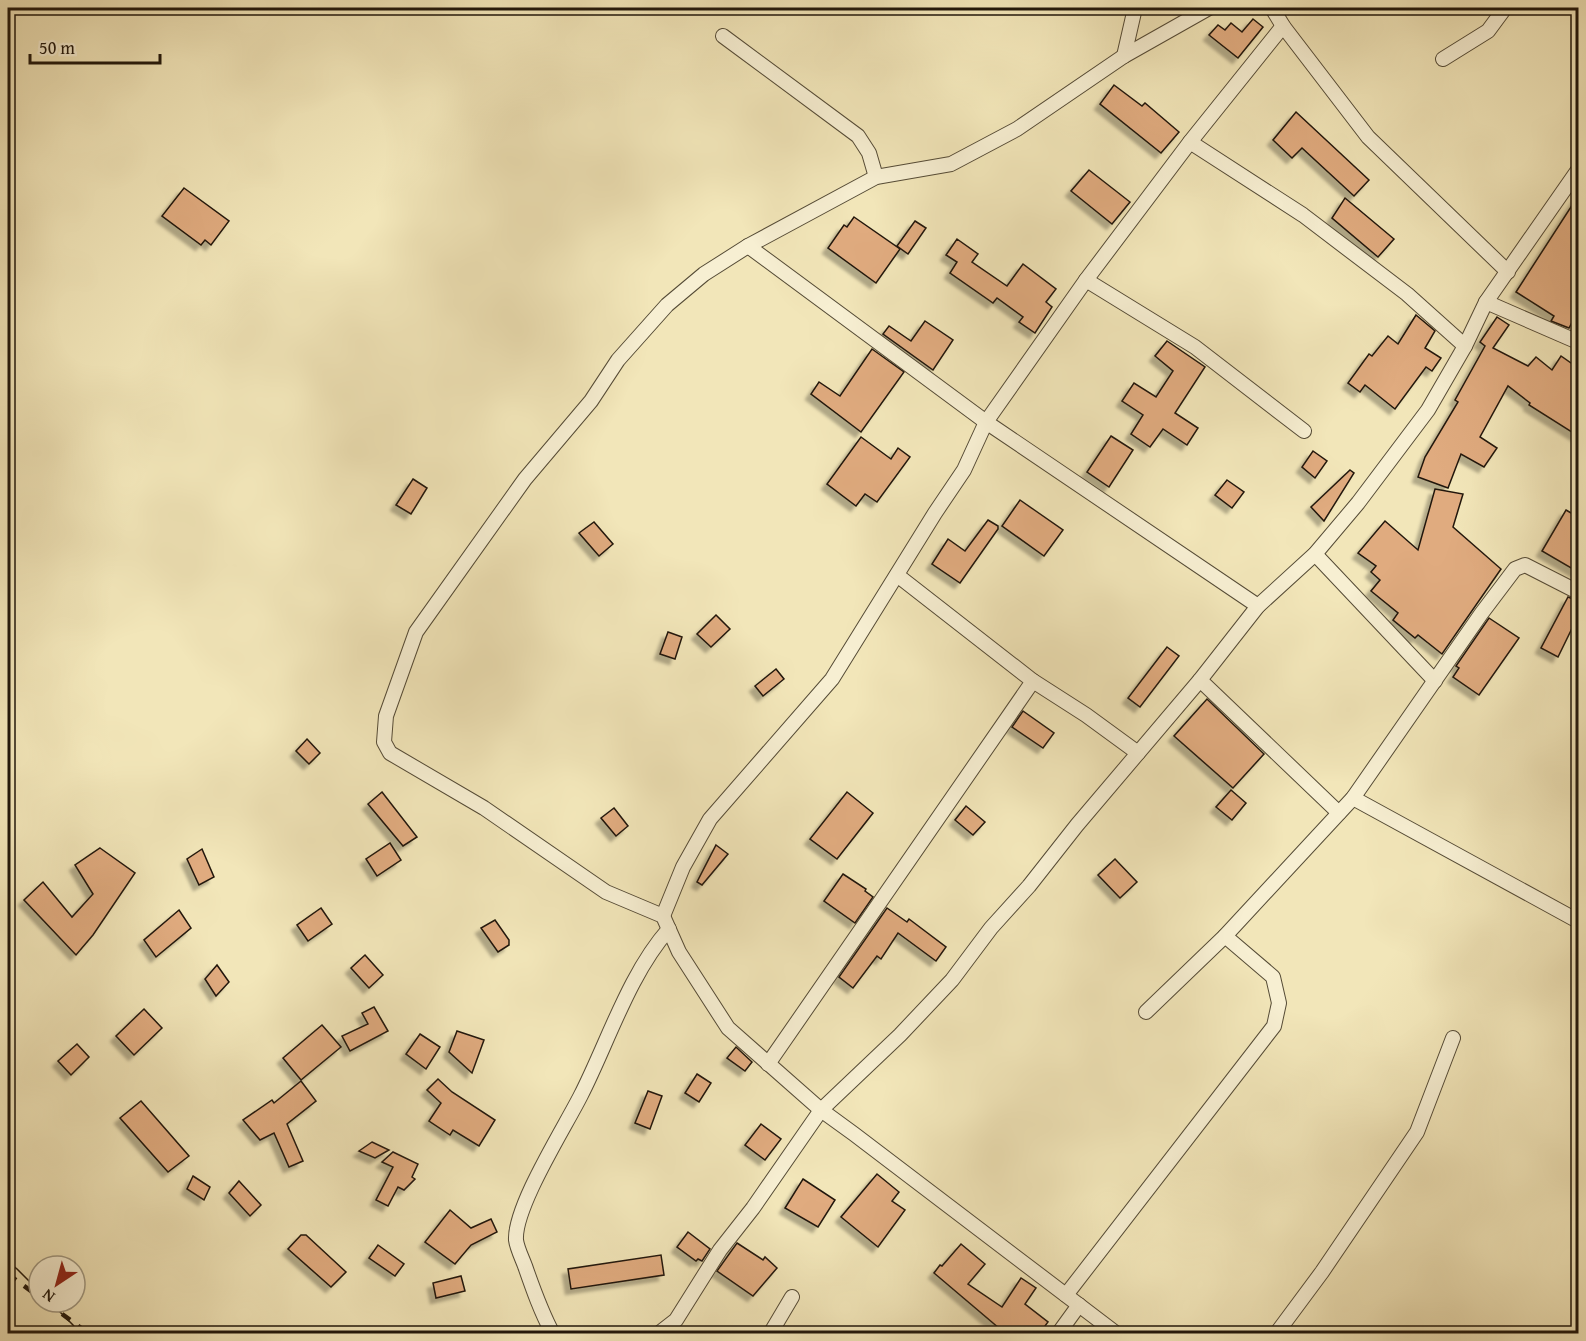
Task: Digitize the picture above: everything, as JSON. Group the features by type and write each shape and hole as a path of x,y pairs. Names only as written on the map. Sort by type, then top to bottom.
{"highway":[{"path":"8,1278 64,1334"},
{"path":"8,1310 31,1334"}],"street":[{"path":"1124,56 1135,8"},
{"path":"1116,1334 821,1110 728,1028 679,952 663,916 606,892 484,808 390,753 384,742 386,716 416,632 525,479 591,401 618,360 667,304 704,274 748,246 876,177 951,164 1017,129 1124,56 1209,8"},
{"path":"1272,8 1283,26 1368,137 1508,272"},
{"path":"1443,59 1488,31 1505,8"},
{"path":"663,916 683,867 710,819 832,679 964,470 986,422 1086,280 1190,142 1283,26"},
{"path":"723,36 858,136 870,153 876,177"},
{"path":"1190,142 1303,215 1407,294 1465,346"},
{"path":"658,1334 676,1320 720,1250 753,1208 821,1110 900,1035 952,980 991,928 1029,886 1077,825 1200,680 1258,606 1315,554 1358,503 1428,410 1465,346 1486,302 1578,170"},
{"path":"748,246 986,422 1258,606"},
{"path":"1086,280 1195,347 1304,431"},
{"path":"1486,302 1578,342"},
{"path":"1315,554 1434,681"},
{"path":"1146,1012 1225,936 1353,798 1515,569 1525,565 1578,592"},
{"path":"897,575 1033,681 1086,715 1138,753"},
{"path":"1200,680 1339,813"},
{"path":"768,1064 1033,681"},
{"path":"1353,798 1578,921"},
{"path":"553,1334 516,1242 517,1223 540,1172 582,1094 625,998 660,939 669,930"},
{"path":"1066,1294 1274,1026 1279,1003 1273,977 1225,936"},
{"path":"1276,1334 1323,1272 1417,1132 1454,1038"},
{"path":"770,1334 792,1297"},
{"path":"1058,1334 1079,1305"}],"building":[{"path":"1253,19 1263,27 1238,58 1209,35 1218,25 1225,30 1231,23 1242,32"},
{"path":"1114,85 1142,106 1145,103 1179,132 1161,153 1100,104"},
{"path":"1296,112 1369,180 1354,196 1302,148 1292,158 1273,140"},
{"path":"1089,170 1130,202 1112,224 1071,191"},
{"path":"184,188 229,221 211,245 205,240 201,245 162,216"},
{"path":"1578,196 1578,311 1569,328 1551,321 1554,316 1516,292"},
{"path":"1345,198 1394,239 1378,257 1332,218"},
{"path":"854,217 900,249 876,283 828,248 844,225 847,227"},
{"path":"915,221 926,228 908,254 897,246"},
{"path":"957,239 978,254 972,262 1007,286 1023,264 1056,289 1046,302 1052,307 1035,333 1019,322 1023,317 997,298 993,303 950,273 957,262 946,255"},
{"path":"1416,315 1435,331 1425,348 1441,358 1432,371 1426,367 1395,409 1365,385 1360,392 1348,383 1369,354 1372,356 1388,336 1398,344"},
{"path":"1497,317 1509,325 1493,348 1528,366 1536,357 1552,370 1561,356 1578,368 1578,436 1529,405 1530,403 1508,386 1480,437 1497,448 1484,467 1461,454 1448,488 1418,477 1425,457 1458,402 1455,400 1485,346 1480,342"},
{"path":"925,321 953,340 933,370 883,334 889,326 911,341"},
{"path":"1167,341 1205,367 1175,413 1198,428 1187,445 1163,429 1150,447 1131,434 1143,415 1122,401 1134,383 1156,397 1173,371 1155,356"},
{"path":"872,349 904,372 861,432 811,394 819,382 840,396"},
{"path":"1111,436 1133,450 1109,487 1087,472"},
{"path":"861,437 891,459 898,448 910,457 877,502 865,494 856,506 827,484"},
{"path":"1313,451 1327,461 1315,478 1302,467"},
{"path":"1350,470 1354,473 1324,521 1311,507"},
{"path":"413,479 427,488 411,514 396,505"},
{"path":"1227,480 1244,492 1232,508 1215,495"},
{"path":"1435,489 1463,494 1453,527 1501,569 1442,654 1418,635 1415,638 1393,620 1398,613 1371,591 1380,580 1371,572 1376,566 1358,553 1385,521 1418,550"},
{"path":"1020,500 1063,530 1044,556 1002,526"},
{"path":"1566,510 1578,517 1578,572 1542,551"},
{"path":"988,520 998,526 998,529 960,583 932,564 948,539 965,551"},
{"path":"594,522 613,544 599,556 579,533"},
{"path":"1568,597 1578,601 1578,616 1558,657 1541,648"},
{"path":"716,615 730,629 711,647 697,634"},
{"path":"1489,618 1519,638 1479,695 1453,677 1459,668 1456,666"},
{"path":"668,632 682,637 675,659 660,654"},
{"path":"1167,647 1179,656 1140,707 1128,698"},
{"path":"776,669 784,679 763,696 755,686"},
{"path":"1207,699 1264,754 1233,788 1174,736"},
{"path":"1023,711 1054,733 1043,748 1012,727"},
{"path":"307,739 320,753 309,764 296,751"},
{"path":"1231,790 1246,803 1232,820 1216,807"},
{"path":"382,792 417,837 403,846 368,804"},
{"path":"847,792 873,813 837,859 810,839"},
{"path":"966,806 985,822 973,835 955,820"},
{"path":"614,808 628,826 616,836 601,818"},
{"path":"390,843 401,860 377,876 366,859"},
{"path":"716,845 728,854 702,885 697,882"},
{"path":"100,848 135,873 93,935 76,955 24,900 43,882 72,917 93,894 75,865"},
{"path":"202,849 214,877 199,885 187,859"},
{"path":"1115,859 1137,882 1120,898 1098,875"},
{"path":"843,874 866,889 865,891 873,897 855,923 824,901"},
{"path":"321,908 332,924 308,941 297,925"},
{"path":"887,908 907,922 909,919 946,947 936,961 898,933 881,959 877,956 853,988 839,977"},
{"path":"179,910 191,928 156,957 144,940"},
{"path":"495,920 509,940 509,945 498,952 481,928"},
{"path":"365,955 383,975 369,988 351,968"},
{"path":"217,965 229,982 216,996 205,979"},
{"path":"374,1007 388,1031 350,1051 342,1036 368,1024 362,1013"},
{"path":"144,1009 162,1028 134,1055 116,1036"},
{"path":"322,1025 341,1047 301,1080 283,1058"},
{"path":"457,1031 484,1040 472,1073 449,1052"},
{"path":"420,1034 440,1047 426,1069 406,1054"},
{"path":"77,1044 89,1057 71,1075 58,1061"},
{"path":"736,1047 752,1062 745,1071 727,1058"},
{"path":"697,1074 711,1083 699,1102 685,1093"},
{"path":"438,1079 452,1092 495,1120 479,1146 453,1130 450,1135 429,1121 441,1103 427,1090"},
{"path":"301,1081 316,1101 287,1124 303,1161 289,1167 274,1133 260,1140 243,1120 272,1100 274,1103"},
{"path":"648,1091 662,1096 650,1129 635,1123"},
{"path":"141,1101 189,1156 168,1172 120,1118"},
{"path":"761,1124 781,1139 765,1160 745,1145"},
{"path":"372,1142 389,1150 375,1158 359,1151"},
{"path":"393,1152 418,1164 412,1177 415,1179 404,1190 398,1187 388,1206 376,1200 393,1167 382,1162"},
{"path":"877,1174 899,1192 892,1201 905,1210 878,1247 841,1217"},
{"path":"193,1176 210,1187 204,1200 187,1189"},
{"path":"803,1179 835,1200 818,1227 785,1208"},
{"path":"239,1181 261,1205 250,1216 229,1193"},
{"path":"450,1210 471,1228 491,1219 497,1232 471,1245 455,1264 425,1242"},
{"path":"688,1232 710,1249 702,1261 698,1259 696,1261 677,1247"},
{"path":"301,1235 306,1235 346,1272 331,1287 288,1249"},
{"path":"737,1243 763,1260 765,1257 777,1268 753,1296 717,1271"},
{"path":"961,1244 985,1264 968,1284 1002,1307 1021,1278 1036,1288 1025,1304 1048,1322 1039,1334 1006,1334 934,1273"},
{"path":"378,1245 404,1264 395,1276 369,1258"},
{"path":"661,1255 664,1275 571,1289 568,1269"},
{"path":"461,1276 465,1291 436,1298 433,1283"}],"railway":[{"path":"8,1274 27,1288"},
{"path":"62,1314 89,1334"}]}
